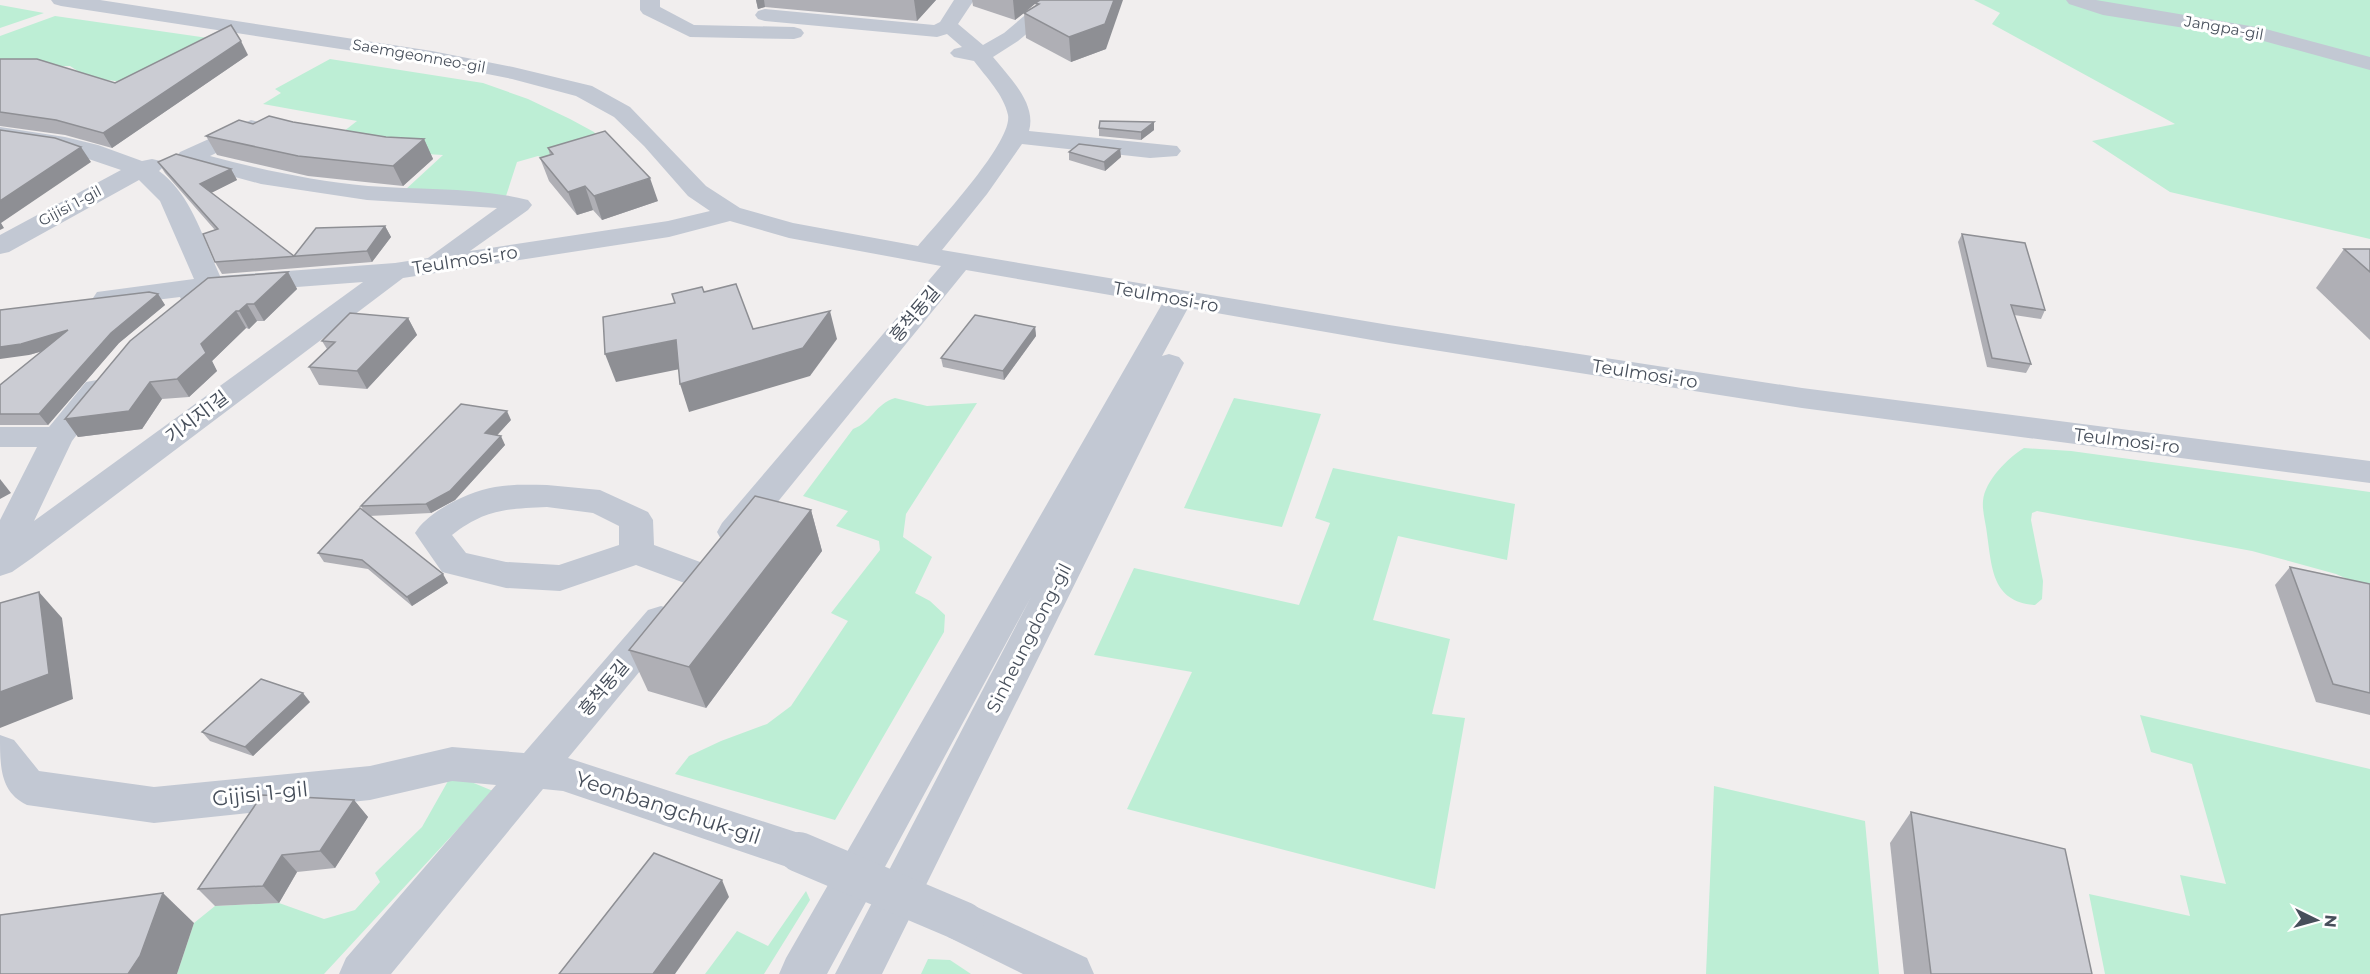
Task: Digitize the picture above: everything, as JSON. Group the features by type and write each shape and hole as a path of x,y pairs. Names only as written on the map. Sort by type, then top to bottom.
{"street":[{"name":"Saemgeonneo-gil","path":"61,0 421,55 513,73 584,91 622,112 697,191 731,213"},
{"path":"650,0 650,10 690,31 816,33 981,55 1011,37 1053,0"},
{"path":"765,15 937,31 947,26 964,0"},
{"name":"Jangpa-gil","path":"2076,0 2103,9 2262,34 2370,64"},
{"path":"924,255 999,161 1015,137 1020,120 1016,105 981,55 961,33 947,26"},
{"name":"Gijisi 1-gil","path":"0,246 140,169 188,157 252,126 272,123"},
{"path":"0,134 85,148 140,169 167,191 210,285 167,319"},
{"path":"1015,137 1050,139 1142,152 1169,151"},
{"path":"188,157 261,177 367,193 493,200 519,205 436,264"},
{"name":"Teulmosi-ro","path":"80,301 210,285 395,271 669,230 731,213 789,230 960,262 1802,398 2370,472"},
{"name":"흥척동길","path":"362,974 536,770 960,262"},
{"name":"기시지1길","path":"10,556 395,271"},
{"path":"802,974 1191,301"},
{"name":"Sinheungdong-gil","path":"858,974 1170,360 1191,301"},
{"path":"10,556 12,528 58,437 115,368"},
{"path":"0,437 58,437"},
{"path":"637,552 636,520 600,502 547,495 496,498 456,515 432,533 454,563 506,575 560,578 637,552 698,575"},
{"name":"Gijisi 1-gil","path":"0,752 27,786 154,805 370,783 452,764 536,770"},
{"name":"Yeonbangchuk-gil","path":"536,770 563,774 799,852 964,922 1032,963"},
{"path":"1032,963 1071,974"}],"green space":[{"path":"1974,0 2370,0 2370,239 2170,192 2092,141 2175,124 1992,24 2000,13"},
{"path":"0,5 44,13 0,28"},
{"path":"55,16 215,39 122,82 87,77 70,66 0,68 0,36"},
{"path":"330,59 483,83 528,99 570,119 594,132 602,144 552,162 538,156 517,162 506,196 405,190 443,155 373,151 330,142 357,121 263,104 281,93 275,89"},
{"path":"895,398 927,406 977,403 906,514 903,537 932,557 915,593 930,601 945,615 944,632 835,820 675,774 689,756 767,724 791,706 848,621 831,613 880,550 879,541 836,526 848,511 803,496 853,429 865,422 883,404"},
{"path":"1234,398 1321,414 1282,527 1184,508"},
{"path":"2024,448 2071,451 2370,492 2370,589 2336,574 2252,551 2037,511 2032,513 2031,520 2043,581 2042,599 2035,605 2021,602 2002,590 1993,571 1983,505 1985,493 1993,478 2011,458"},
{"path":"1333,468 1515,504 1507,560 1398,536 1373,620 1450,639 1432,714 1465,718 1435,889 1127,809 1192,672 1094,655 1134,568 1299,605 1330,523 1315,518"},
{"path":"2140,715 2370,769 2370,974 2105,974 2089,894 2190,916 2180,875 2226,884 2192,764 2151,752"},
{"path":"452,774 493,791 324,974 177,974 194,923 215,906 279,903 324,919 355,910 380,882 375,873 422,827"},
{"path":"1714,786 1865,821 1879,974 1706,974"},
{"path":"806,891 810,900 764,974 705,974 737,931 768,946"},
{"path":"928,959 950,960 971,974 921,974"}],"building":[{"path":"1040,0 1114,0 1105,24 1069,37 1024,13 1039,4 1035,3"},
{"path":"231,25 241,41 103,133 56,120 0,112 0,59 37,59 115,83"},
{"path":"269,116 386,137 424,139 393,166 298,156 206,136 239,120 253,124"},
{"path":"1100,121 1154,122 1141,132 1099,128"},
{"path":"0,130 55,138 81,147 0,201"},
{"path":"605,131 650,178 594,196 585,186 568,192 540,158 553,154 548,148"},
{"path":"1079,144 1120,149 1104,162 1069,152"},
{"path":"176,154 231,169 200,184 294,256 316,228 385,226 367,251 215,262 203,234 218,229 158,162"},
{"path":"1962,234 2025,243 2045,310 2011,305 2031,364 1992,358"},
{"path":"2344,249 2370,249 2370,272"},
{"path":"288,272 254,304 247,304 236,311 201,344 206,353 177,379 150,382 129,411 65,419 130,341 208,278"},
{"path":"736,284 753,329 830,311 803,348 680,384 676,340 605,354 603,317 675,303 672,294 702,287 704,292"},
{"path":"149,292 158,294 111,333 39,414 0,414 0,385 68,330 21,344 0,347 0,310"},
{"path":"350,313 408,318 357,371 309,367 335,342 322,341"},
{"path":"975,315 1035,327 1003,371 941,358"},
{"path":"461,404 507,411 485,433 501,436 450,491 426,504 361,506"},
{"path":"755,496 811,510 689,667 629,650"},
{"path":"360,508 443,574 407,597 362,560 318,553"},
{"path":"2290,567 2370,584 2370,693 2333,684"},
{"path":"39,592 49,674 0,692 0,603"},
{"path":"261,679 303,693 245,747 202,732"},
{"path":"262,795 354,800 320,851 282,855 263,886 198,889"},
{"path":"1911,812 2065,849 2092,974 1931,974"},
{"path":"654,853 722,880 653,974 559,974"},
{"path":"163,893 140,956 128,974 0,974 0,915"}]}
